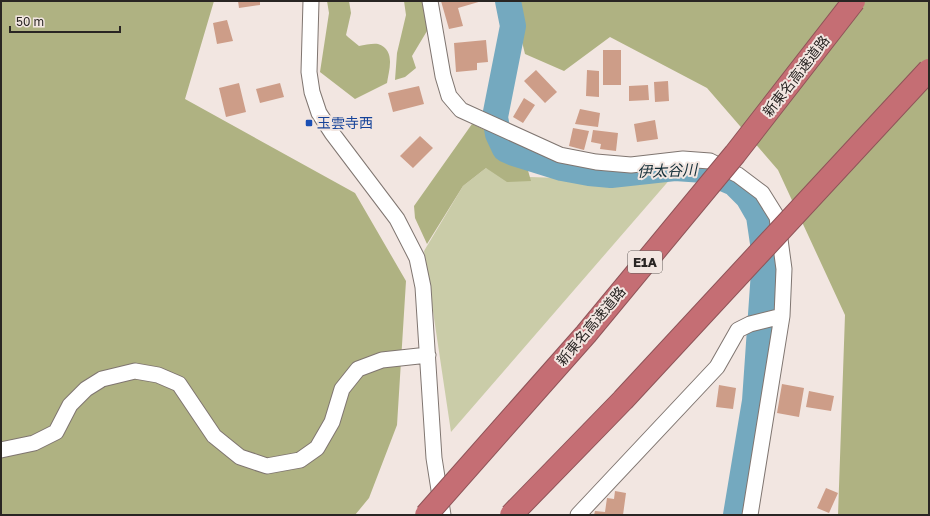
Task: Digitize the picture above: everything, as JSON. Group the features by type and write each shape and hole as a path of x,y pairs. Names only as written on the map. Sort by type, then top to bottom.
{"highway":[{"name":"新東名高速道路","path":"426,515 586,334 735,154 854,1"},
{"path":"512,515 623,400 929,70"}],"street":[{"path":"311,1 309,72 319,113 332,133 397,219 417,258 423,287 434,458 443,515"},
{"path":"430,1 443,76 449,96 461,110 560,155 596,162 631,165 683,159 710,161 738,175 762,193 777,217 784,269 750,515"},
{"path":"578,515 718,367 738,330 750,324 778,317"},
{"path":"1,450 34,443 56,432 70,405 86,389 102,379 135,371 158,375 179,384 214,436 240,457 267,466 300,460 317,448 332,422 342,389 358,369 382,360 428,355"}],"green space":[{"path":"1,1 214,1 185,99 355,193 406,281 397,425 369,498 355,515 1,515"},
{"path":"327,1 349,1 351,13 346,35 359,46 378,44 384,47 389,56 390,67 387,83 355,99 320,72 329,13"},
{"path":"404,1 426,1 430,26 412,56 416,68 405,77 395,80 397,53 406,15"},
{"path":"512,1 929,1 929,515 838,515 845,315 778,170 707,88 610,37 564,71 525,54"},
{"path":"472,124 521,146 531,181 507,182 486,168 463,186 427,244 415,218 414,206"},
{"path":"486,168 530,177 617,180 672,177 451,432 424,251 463,186"}],"building":[{"path":"238,1 260,1 260,5 239,8"},
{"path":"441,1 482,1 458,8 463,26 449,29"},
{"path":"227,20 233,41 217,44 213,23"},
{"path":"486,40 488,62 477,63 477,70 456,72 454,43"},
{"path":"603,50 621,50 621,85 603,85"},
{"path":"536,70 557,92 545,103 524,81"},
{"path":"587,70 599,71 599,97 586,96"},
{"path":"668,81 669,101 655,102 654,82"},
{"path":"239,83 246,112 226,117 219,88"},
{"path":"280,83 284,97 260,103 256,89"},
{"path":"648,85 649,100 629,101 629,86"},
{"path":"419,86 424,104 393,112 388,93"},
{"path":"524,98 535,105 523,123 513,117"},
{"path":"580,109 600,113 598,127 575,124"},
{"path":"655,120 658,139 637,142 634,124"},
{"path":"573,128 589,131 584,150 569,146"},
{"path":"593,130 618,133 616,151 600,149 601,144 591,142"},
{"path":"420,136 433,148 413,168 400,156"},
{"path":"782,384 804,388 799,417 777,413"},
{"path":"719,385 736,388 733,409 716,407"},
{"path":"809,391 834,396 831,411 806,407"},
{"path":"826,488 838,493 829,513 817,508"},
{"path":"615,491 626,493 623,515 594,515 595,511 605,512 607,498 614,499"}],"waterway":[{"name":"伊太谷川","path":"508,1 513,26 495,117 498,134 505,149 562,168 589,173 611,175 675,168 704,170 734,183 748,197 759,216 765,257 755,401 736,515"}],"place":[{"name":"玉雲寺西","path":"309,123"}]}
